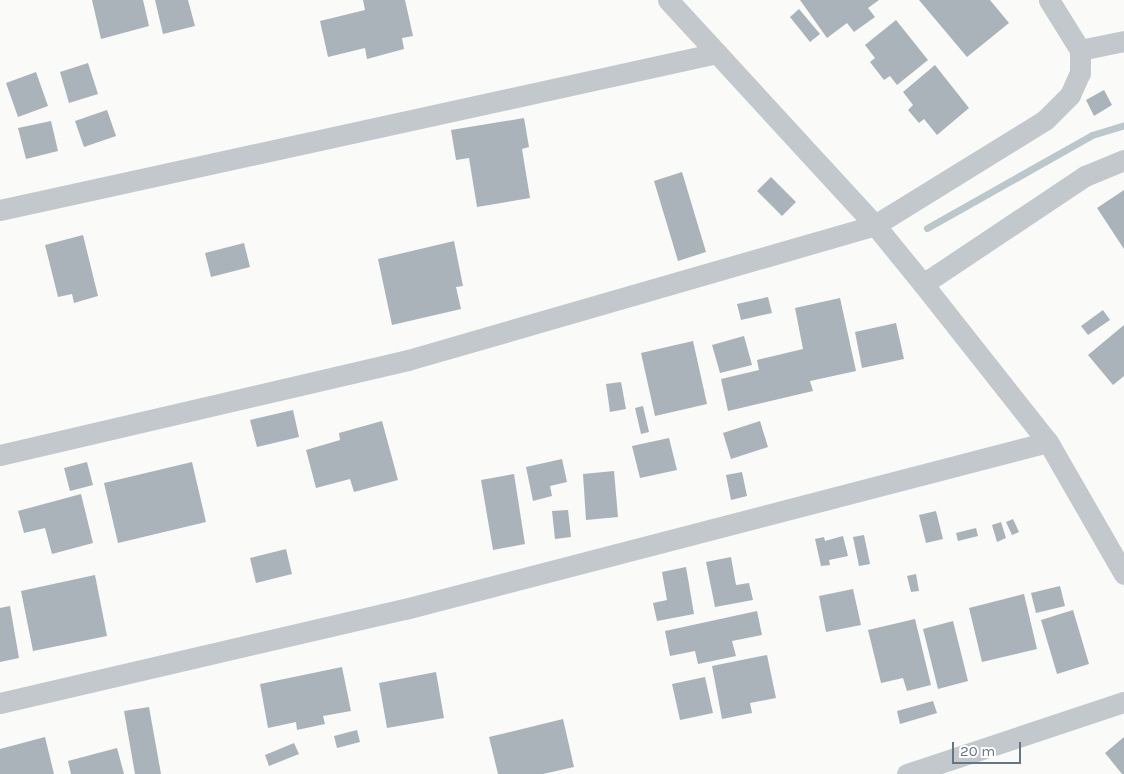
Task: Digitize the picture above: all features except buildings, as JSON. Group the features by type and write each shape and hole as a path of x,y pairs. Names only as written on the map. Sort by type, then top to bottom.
{"street":[{"path":"668,0 875,225 923,284 1048,442 1124,574"},
{"path":"0,455 408,360 875,225 1045,120 1070,95 1080,73 1080,50 1056,5"},
{"path":"1080,50 1124,41"},
{"path":"0,210 717,54"},
{"path":"923,284 1085,176 1124,160"},
{"path":"0,703 405,608 1048,442"},
{"path":"907,774 1124,702"}],"waterway":[{"path":"927,228 1092,135 1124,125"}]}
